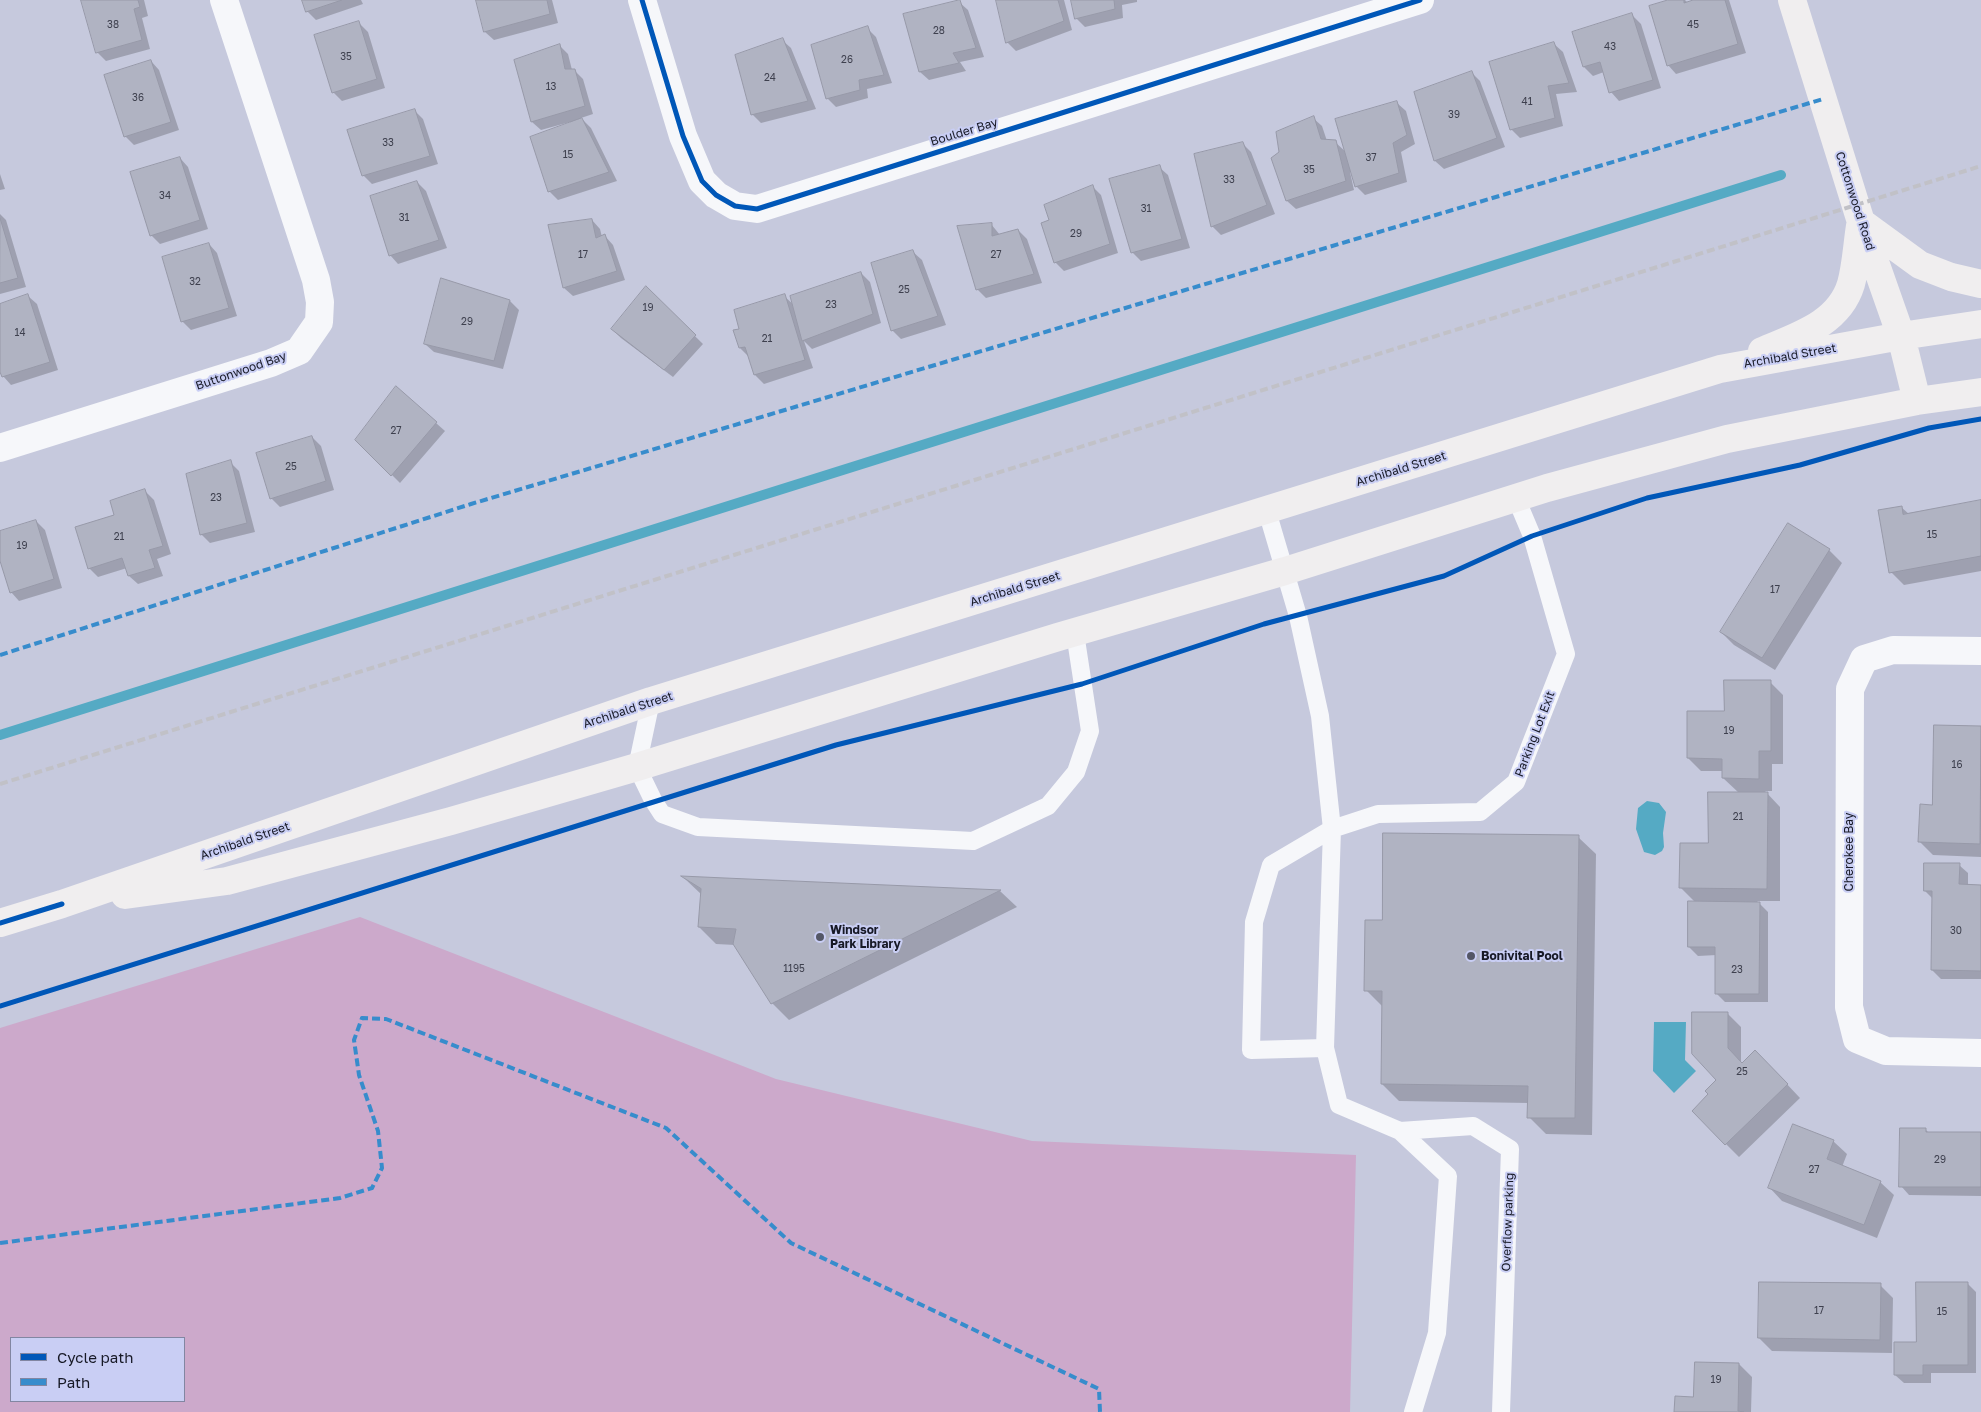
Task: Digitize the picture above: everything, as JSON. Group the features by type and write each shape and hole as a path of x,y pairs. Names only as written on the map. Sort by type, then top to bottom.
{"main road":[{"name":"Cottonwood Road","path":"1792,0 1861,222 1901,336 1917,401"},
{"path":"1720,369 1818,326 1837,310 1845,299 1851,283 1861,222 1920,265 1950,277 1981,284"},
{"name":"Archibald Street","path":"0,923 62,904 651,701 1720,369 1901,336 1981,324"},
{"name":"Archibald Street","path":"62,904 227,881 451,821 637,767 1285,571 1547,488 1727,439 1917,401 1981,392"}],"street":[{"name":"Buttonwood Bay","path":"0,448 271,363 299,351 319,322 320,302 316,280 224,0"},
{"name":"Boulder Bay","path":"642,0 683,136 702,181 716,195 735,206 757,208 1420,0"},
{"name":"Cherokee Bay","path":"1981,651 1893,650 1864,659 1850,689 1849,1007 1857,1040 1886,1051 1981,1053"}],"lane":[{"name":"Parking Lot Exit","path":"1325,1048 1251,1050 1254,922 1271,865 1332,830 1378,814 1480,812 1516,782 1566,654 1532,536 1516,498"},
{"path":"1267,510 1298,616 1320,716 1332,830 1325,1048"},
{"path":"651,701 637,767 662,814 698,827 973,841 1048,806 1076,772 1090,732 1075,633"},
{"name":"Overflow parking","path":"1325,1048 1339,1105 1400,1131 1448,1176 1438,1333 1413,1412"},
{"name":"Overflow parking","path":"1400,1131 1473,1126 1510,1148 1501,1412"}],"shaded area":[{"path":"360,917 776,1079 1032,1141 1356,1155 1350,1412 0,1412 0,1028"}],"water":[{"path":"1647,801 1659,803 1666,812 1663,833 1664,847 1662,851 1655,855 1644,852 1636,829 1638,808"},
{"path":"1654,1022 1686,1022 1685,1060 1696,1071 1674,1093 1653,1071"}],"building":[{"path":"81,0 138,0 140,7 134,9 142,40 96,53"},
{"path":"302,0 342,0 306,12"},
{"path":"476,0 547,0 550,14 484,32"},
{"path":"960,0 976,48 953,53 959,63 919,72 903,14"},
{"path":"996,0 1058,0 1064,21 1006,43"},
{"path":"1071,0 1114,0 1115,9 1075,19"},
{"path":"1668,0 1684,0 1684,3 1693,0 1725,0 1738,44 1667,66 1649,6"},
{"path":"1632,13 1653,80 1609,93 1600,62 1583,67 1572,32"},
{"path":"359,21 377,79 332,93 314,35"},
{"path":"868,26 884,75 859,80 860,90 826,99 811,45"},
{"path":"783,38 808,101 751,115 735,55"},
{"path":"1554,42 1569,83 1548,86 1555,118 1510,130 1489,62"},
{"path":"560,44 565,69 575,69 585,106 531,122 514,60"},
{"path":"151,60 171,122 124,137 104,75"},
{"path":"1472,71 1497,138 1434,161 1414,92"},
{"path":"1397,101 1407,135 1393,143 1399,173 1355,187 1335,119"},
{"path":"415,109 430,156 362,176 347,130"},
{"path":"1314,116 1321,139 1336,140 1346,181 1286,201 1271,158 1279,152 1276,132"},
{"path":"582,118 609,172 548,192 530,137"},
{"path":"1243,142 1267,205 1211,227 1194,154"},
{"path":"180,157 200,220 150,236 130,172"},
{"path":"1160,165 1182,239 1131,253 1109,179"},
{"path":"417,181 439,240 389,256 370,196"},
{"path":"1093,185 1110,244 1054,263 1041,223 1049,220 1044,205"},
{"path":"0,218 18,278 0,283"},
{"path":"592,219 596,238 605,234 617,271 563,288 548,225"},
{"path":"992,223 992,236 1018,229 1034,274 976,290 957,226"},
{"path":"209,243 229,308 181,322 162,257"},
{"path":"913,250 938,316 891,331 871,263"},
{"path":"861,272 873,314 802,341 790,296"},
{"path":"441,278 510,300 494,361 424,344"},
{"path":"646,286 696,335 664,370 611,329"},
{"path":"28,294 50,362 2,377 0,372 0,304"},
{"path":"785,294 805,360 754,375 745,347 739,348 733,330 739,329 734,310"},
{"path":"396,386 437,422 391,476 355,440"},
{"path":"312,436 326,481 270,499 256,453"},
{"path":"231,460 247,523 200,535 186,474"},
{"path":"145,489 163,546 149,550 155,568 128,576 122,558 88,569 75,527 114,515 110,501"},
{"path":"1981,500 1981,556 1889,573 1878,510 1902,506 1903,514"},
{"path":"36,520 54,579 10,593 0,561 0,531"},
{"path":"1788,523 1830,549 1762,658 1720,632"},
{"path":"1724,680 1771,680 1771,751 1759,751 1759,779 1722,778 1722,759 1687,758 1687,711 1724,711"},
{"path":"1934,725 1981,726 1980,844 1918,842 1920,804 1932,805"},
{"path":"1708,792 1768,792 1767,889 1679,888 1680,843 1708,843"},
{"name":"Bonivital Pool","path":"1383,833 1579,835 1575,1118 1527,1118 1528,1086 1381,1084 1382,991 1364,991 1365,920 1382,920"},
{"path":"1924,863 1960,863 1959,884 1981,885 1981,971 1931,970 1932,891 1924,891"},
{"name":"Windsor Park Library","path":"681,876 1001,890 771,1004 733,944 736,929 698,927 701,889"},
{"path":"1688,901 1760,902 1759,994 1715,994 1715,947 1688,947"},
{"path":"1692,1012 1728,1012 1728,1048 1742,1063 1755,1050 1788,1084 1725,1145 1692,1111 1708,1094 1705,1091 1716,1080 1692,1054"},
{"path":"1793,1124 1834,1140 1827,1159 1881,1181 1864,1225 1768,1188"},
{"path":"1900,1128 1926,1128 1926,1132 1981,1132 1981,1187 1899,1187"},
{"path":"1759,1282 1881,1283 1880,1340 1758,1338"},
{"path":"1916,1282 1968,1282 1968,1365 1923,1365 1923,1375 1894,1375 1894,1342 1916,1342"},
{"path":"1695,1362 1739,1363 1738,1411 1744,1412 1674,1412 1675,1396 1693,1397"}],"waterway":[{"path":"0,735 1781,175"}],"railway":[{"path":"0,784 1981,166"}],"marked path":[{"path":"0,655 471,504 1823,99"},
{"path":"0,1243 340,1198 372,1188 382,1168 378,1131 359,1075 354,1040 362,1018 386,1019 666,1128 791,1243 1099,1389 1100,1412"}],"cycle path":[{"path":"642,0 683,136 702,181 716,195 735,206 757,209 1420,0"},
{"path":"0,1006 836,745 1082,684 1264,624 1444,576 1532,536 1647,498 1800,465 1929,428 1981,419"},
{"path":"0,923 62,904"}],"place":[{"name":"Windsor Park Library","path":"820,937"},
{"name":"Bonivital Pool","path":"1471,956"}]}
